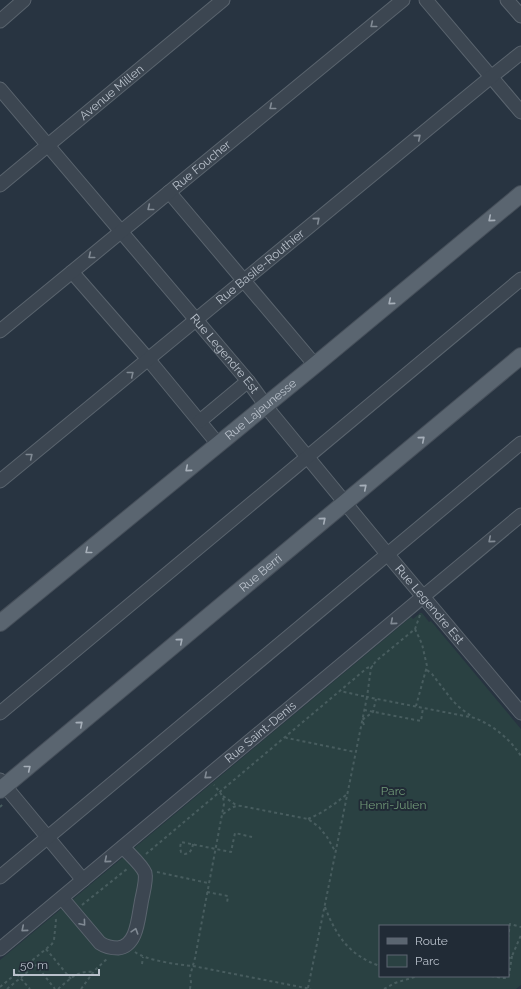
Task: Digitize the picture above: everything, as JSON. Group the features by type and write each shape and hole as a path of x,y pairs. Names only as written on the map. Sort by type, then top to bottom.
{"main road":[{"name":"Rue Lajeunesse","path":"0,623 521,194"},
{"name":"Rue Berri","path":"2,786 521,356"}],"street":[{"path":"0,21 24,0"},
{"name":"Avenue Millen","path":"0,185 223,0"},
{"name":"Rue Foucher","path":"0,331 403,0"},
{"path":"426,0 521,112"},
{"path":"507,0 521,16"},
{"name":"Rue Basile-Routhier","path":"0,481 521,53"},
{"name":"Rue Legendre Est","path":"0,90 248,381 265,406 521,713"},
{"path":"169,192 315,365"},
{"path":"72,272 148,359 218,444"},
{"path":"0,713 521,279"},
{"path":"200,421 248,381"},
{"path":"0,877 521,443"},
{"name":"Rue Saint-Denis","path":"0,949 521,515"},
{"path":"2,786 83,880"},
{"path":"62,898 100,943 113,948 121,947 128,943 133,937 137,925 145,878 143,870 123,847"}],"path":[{"path":"134,950 143,957 309,989 324,906 367,697 371,668 415,629 421,612"},
{"path":"415,629 422,644 427,666 416,706"},
{"path":"143,856 367,668 373,666"},
{"path":"427,670 459,707 472,717 501,733 521,756"},
{"path":"340,691 472,717"},
{"path":"362,720 373,712 376,699"},
{"path":"364,710 421,721 424,708"},
{"path":"362,720 364,725"},
{"path":"285,737 355,752"},
{"path":"190,989 190,976 224,800 220,792 212,783"},
{"path":"308,819 320,814 347,794"},
{"path":"222,795 236,806"},
{"path":"222,815 236,806 256,808 308,819 319,827 327,837 335,852"},
{"path":"193,844 191,852 188,854 184,855 180,850 181,842 193,844 232,853 235,833 252,837"},
{"path":"78,908 127,869"},
{"path":"153,872 208,883"},
{"path":"207,892 228,896 227,903"},
{"path":"324,906 335,930 346,946 360,957 379,966"},
{"path":"0,987 52,944 54,940 56,920 54,916"},
{"path":"509,931 510,924 521,927"},
{"path":"509,975 512,956 521,935"},
{"path":"46,949 71,979"},
{"path":"142,964 143,957"},
{"path":"32,961 55,989"},
{"path":"3,985 6,989 36,965"},
{"path":"58,989 81,972 93,972"},
{"path":"16,974 30,989"},
{"path":"384,989 395,983 415,977"},
{"path":"496,977 508,977"},
{"path":"291,989 294,986"}],"green space":[{"name":"Parc Henri-Julien","path":"422,613 429,622 431,621 521,729 521,985 516,989 0,989 0,960 411,617 413,619"}]}
